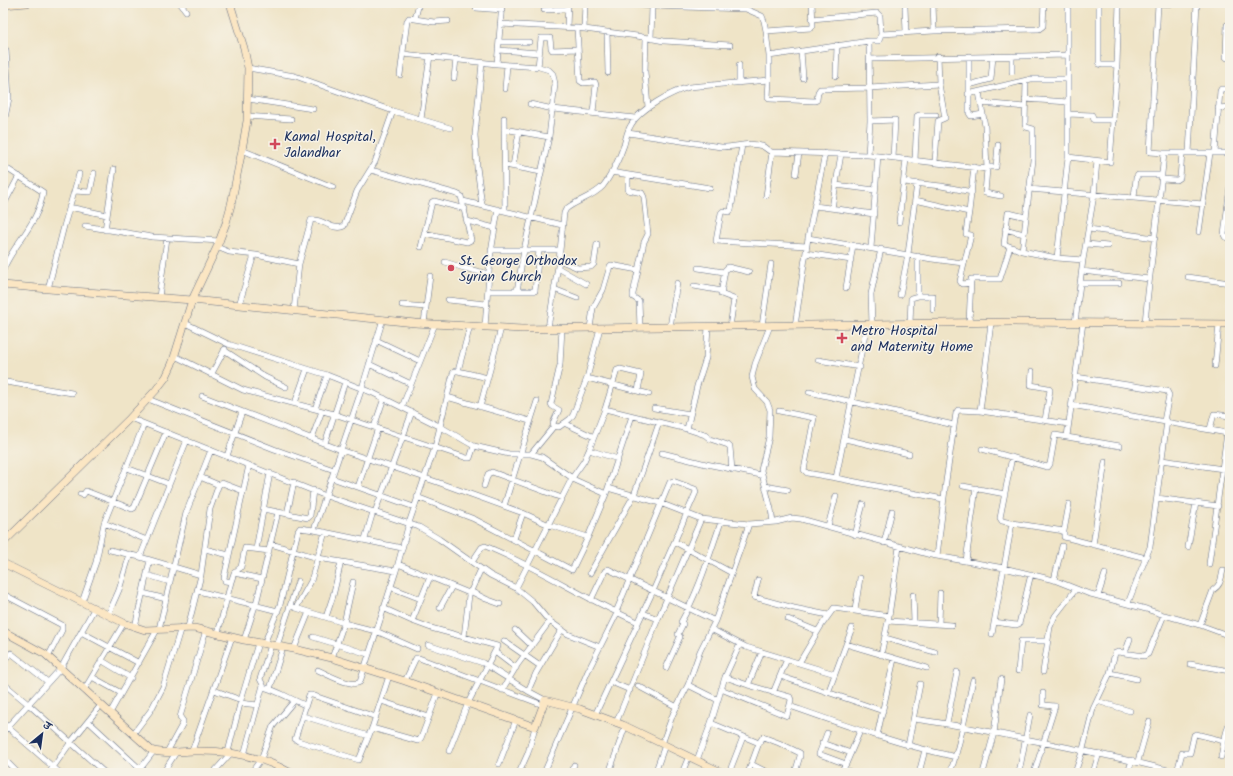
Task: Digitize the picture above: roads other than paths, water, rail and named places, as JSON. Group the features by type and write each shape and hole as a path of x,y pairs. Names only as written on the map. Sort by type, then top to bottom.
{"main road":[{"path":"3,6 27,3"},
{"path":"3,543 148,399 166,377 175,356 192,300 219,244 231,205 242,150 247,116 248,68 244,48 230,3"},
{"path":"3,285 192,300 435,324 522,329 969,323 1230,324"},
{"path":"3,563 94,609 124,623 145,630 184,627 206,630 244,640 294,649 332,658 405,681 535,727 544,702 573,707 616,723 723,773"},
{"path":"3,632 39,650 48,657 147,747 154,751 192,751 244,755 276,764 291,773"}],"street":[{"path":"180,3 186,11"},
{"path":"415,19 419,3"},
{"path":"497,64 502,3"},
{"path":"584,29 585,3"},
{"path":"638,3 641,5 652,6 710,6 746,9 762,16 766,31 769,56 768,97 771,99 815,101 817,100 820,89 939,84"},
{"path":"746,3 746,9"},
{"path":"766,31 811,28 813,26 812,3"},
{"path":"934,31 933,3 976,3"},
{"path":"881,34 934,31 1040,29 1043,26 1044,3"},
{"path":"1057,258 1068,157 1068,3"},
{"path":"1099,3 1099,64 1117,65"},
{"path":"1068,157 1110,162 1114,120 1119,3"},
{"path":"1123,3 1184,3"},
{"path":"1189,153 1197,3"},
{"path":"1158,4 1150,151 1152,153 1230,153"},
{"path":"544,10 568,6 567,27"},
{"path":"648,108 645,72 652,6"},
{"path":"905,7 906,32"},
{"path":"476,8 502,10"},
{"path":"769,56 837,45 879,41 881,34 880,16 878,13 812,19"},
{"path":"400,75 407,21 409,18 434,22 448,21"},
{"path":"500,24 567,27 674,42 730,45"},
{"path":"1227,25 1228,38 1226,57 1230,58"},
{"path":"577,28 581,82 595,82 596,85 593,112"},
{"path":"608,32 608,73"},
{"path":"538,67 541,38 550,38 552,50 578,49"},
{"path":"868,155 870,121 869,41"},
{"path":"499,42 529,42"},
{"path":"836,76 837,45"},
{"path":"4,123 9,98 5,63 6,50"},
{"path":"498,50 539,52"},
{"path":"801,51 802,78"},
{"path":"403,54 482,63 538,67 545,68 553,74 555,84 549,137 524,250 517,291"},
{"path":"869,59 938,56 1067,55"},
{"path":"421,119 430,56"},
{"path":"935,162 938,122 945,119 939,84 938,56"},
{"path":"969,56 969,115 983,114"},
{"path":"969,85 991,79 993,56"},
{"path":"1012,56 1012,72"},
{"path":"454,78 456,59"},
{"path":"482,63 476,135 477,167 482,206"},
{"path":"505,89 507,65"},
{"path":"739,65 739,83"},
{"path":"248,68 295,76 317,82 393,111 450,128"},
{"path":"968,94 1026,80 1068,79"},
{"path":"548,328 558,268 564,213 566,209 597,191 606,182 621,153 630,126 635,118 648,108 677,91 689,87 769,80"},
{"path":"1022,251 1033,160 1034,130 1032,127 1025,126 1026,80"},
{"path":"1199,232 1213,153 1220,91 1221,89 1230,89"},
{"path":"979,92 985,126 987,168 985,193 1001,196"},
{"path":"248,99 313,109"},
{"path":"1025,99 1068,102"},
{"path":"981,103 1025,107"},
{"path":"530,104 635,118"},
{"path":"1218,108 1230,106"},
{"path":"294,310 299,264 311,220 314,219 338,228 344,226 357,191 371,170 393,111"},
{"path":"1068,114 1092,115 1094,120 1114,120"},
{"path":"915,160 917,116 936,115"},
{"path":"247,116 291,120"},
{"path":"504,118 505,211"},
{"path":"870,121 895,120 893,158"},
{"path":"504,129 549,137"},
{"path":"513,166 519,132"},
{"path":"628,133 729,148 750,143 765,147 768,151 772,152 868,155 987,168 996,167 998,145"},
{"path":"742,145 731,210 729,212 723,211 721,213 716,241 807,246"},
{"path":"242,150 333,187"},
{"path":"766,196 772,152"},
{"path":"796,174 799,153"},
{"path":"795,326 808,238 825,153"},
{"path":"1145,323 1149,279 1160,200 1164,153"},
{"path":"1134,198 1136,178 1138,175 1177,180 1180,178 1182,153"},
{"path":"832,208 841,154"},
{"path":"871,248 878,156"},
{"path":"899,222 906,159"},
{"path":"1067,436 1076,377 1080,283 1094,195 1097,161"},
{"path":"505,165 541,172"},
{"path":"3,166 43,192 32,224 12,253 3,270"},
{"path":"970,283 962,284 960,282 967,248 971,237 971,235 966,233 974,167"},
{"path":"105,230 114,169"},
{"path":"371,170 461,196 471,239 469,241 424,233"},
{"path":"611,172 710,188"},
{"path":"74,191 90,192 94,173"},
{"path":"48,289 79,174"},
{"path":"628,174 628,190 642,193 644,197 648,232 644,242 633,294 639,303 640,328"},
{"path":"3,206 19,176"},
{"path":"904,182 972,192"},
{"path":"900,295 908,254 917,183"},
{"path":"836,185 875,190"},
{"path":"1230,186 1224,234 1225,237 1230,238"},
{"path":"1029,189 1203,204"},
{"path":"915,200 969,212"},
{"path":"421,246 433,201 465,209"},
{"path":"463,201 562,225"},
{"path":"815,206 874,214"},
{"path":"70,207 107,215"},
{"path":"485,327 491,250 498,210"},
{"path":"1026,217 1008,213 1004,244 1022,251 1057,258 1083,260"},
{"path":"467,221 495,228"},
{"path":"85,226 136,236 219,244 229,252 254,255 299,264"},
{"path":"1005,229 1024,234"},
{"path":"1089,229 1155,238"},
{"path":"159,298 167,238"},
{"path":"808,238 964,263"},
{"path":"559,260 578,268 591,267 594,264 597,244"},
{"path":"1087,244 1108,246"},
{"path":"846,288 853,245"},
{"path":"969,323 970,283 972,278 1000,279 1010,247"},
{"path":"491,250 560,250"},
{"path":"488,291 535,291 539,250"},
{"path":"836,478 870,324 871,294 881,250"},
{"path":"806,253 851,260"},
{"path":"239,305 254,255"},
{"path":"918,256 918,296"},
{"path":"445,262 489,274"},
{"path":"762,326 772,264"},
{"path":"590,328 592,308 603,290 610,266 612,265 638,270"},
{"path":"730,327 734,299 722,295 725,268 728,267 749,272"},
{"path":"558,268 586,284"},
{"path":"698,268 724,272"},
{"path":"1082,271 1149,279"},
{"path":"424,323 430,276"},
{"path":"1188,277 1230,283"},
{"path":"670,327 678,283"},
{"path":"1080,283 1119,283"},
{"path":"694,286 722,291"},
{"path":"554,289 576,298"},
{"path":"910,324 911,298 918,296 933,296 933,310"},
{"path":"448,300 486,304"},
{"path":"402,305 426,306"},
{"path":"314,530 362,388 383,319"},
{"path":"185,323 228,344 327,375 362,388 441,427 474,446 520,455 537,455 546,459 572,478 606,494"},
{"path":"980,412 991,323"},
{"path":"402,407 435,324"},
{"path":"1215,366 1219,324"},
{"path":"458,371 470,326"},
{"path":"770,326 755,364 752,377 755,388 767,402 770,410 769,438 761,465 761,475 771,509 773,522"},
{"path":"687,429 696,386 706,358 708,327"},
{"path":"480,407 501,328"},
{"path":"531,454 554,426 552,423 559,410 551,404 560,365 562,328"},
{"path":"554,426 557,428 570,419 573,415 587,378 600,328"},
{"path":"376,340 420,361"},
{"path":"211,375 228,344"},
{"path":"224,350 265,377 286,387"},
{"path":"175,356 243,390 334,414 467,458 470,458 474,446"},
{"path":"818,360 860,367"},
{"path":"369,364 412,384"},
{"path":"296,403 307,369"},
{"path":"516,588 572,478 584,461 605,409 618,369 640,374 641,376 638,391"},
{"path":"318,670 341,680 358,684 360,682 396,571 417,497 441,427 453,372 458,371 488,378"},
{"path":"1032,371 1031,384 1048,388 1050,390 1045,420"},
{"path":"315,409 327,375"},
{"path":"1076,377 1167,391 1169,395 1152,536 1146,558 1128,603"},
{"path":"587,378 649,394"},
{"path":"3,383 6,382 72,393"},
{"path":"325,443 345,382"},
{"path":"809,392 954,425"},
{"path":"202,396 341,450 424,477 504,506 548,525 588,537"},
{"path":"447,397 530,421"},
{"path":"358,487 368,459 384,398"},
{"path":"148,399 235,434 334,470"},
{"path":"504,506 537,401"},
{"path":"1071,405 1210,429 1226,432 1228,434 1209,564"},
{"path":"654,408 690,414"},
{"path":"605,409 687,429 729,446 732,470"},
{"path":"937,556 943,499 956,413 958,410 1069,424"},
{"path":"312,438 322,411"},
{"path":"779,411 814,418 804,470 807,473 943,499"},
{"path":"227,456 242,412"},
{"path":"365,539 412,412"},
{"path":"1210,429 1214,414 1230,416"},
{"path":"417,497 474,519 572,570 606,494 632,416"},
{"path":"130,418 326,496 409,523 429,533 481,569 516,588 533,602 550,621 568,634 600,647"},
{"path":"564,423 594,437"},
{"path":"590,573 634,495 659,423"},
{"path":"82,602 96,562 104,523 144,424"},
{"path":"80,494 83,495 86,491 133,509 166,432"},
{"path":"982,450 1048,467 1055,436 1067,436 1120,446"},
{"path":"844,439 909,454"},
{"path":"140,557 187,440"},
{"path":"110,713 158,630 186,513 212,450"},
{"path":"589,450 618,459"},
{"path":"662,453 732,470 761,475"},
{"path":"1012,457 1000,520 1064,531"},
{"path":"1162,460 1224,466 1230,464"},
{"path":"1092,545 1105,462"},
{"path":"231,582 224,579 249,465"},
{"path":"127,468 169,484"},
{"path":"484,486 490,472 562,498"},
{"path":"256,549 270,473"},
{"path":"200,477 219,485 222,483 243,491"},
{"path":"332,478 414,507"},
{"path":"544,773 583,682 630,580 669,483 671,481 694,488 696,492 675,542 595,715"},
{"path":"287,514 294,482"},
{"path":"133,734 151,710 163,687 198,592 210,509 219,485"},
{"path":"765,486 788,490"},
{"path":"963,486 1005,494"},
{"path":"608,488 660,503 701,519 748,524 796,518 899,547 937,556 1004,568 1054,580 1076,589 1128,603 1200,625 1230,636"},
{"path":"966,561 976,488"},
{"path":"263,509 309,518 313,490"},
{"path":"828,526 836,496"},
{"path":"1157,498 1218,506"},
{"path":"1188,546 1196,503"},
{"path":"855,535 863,504"},
{"path":"1069,504 1063,535 1066,538 1146,558"},
{"path":"884,543 892,511"},
{"path":"244,640 256,605 278,512"},
{"path":"514,539 523,514"},
{"path":"616,723 658,619 701,519"},
{"path":"666,668 680,637 678,634 683,624 681,622 688,609 708,560 721,522"},
{"path":"104,523 147,540"},
{"path":"992,634 1012,523"},
{"path":"655,773 671,720 688,685 700,651 715,621 748,524"},
{"path":"244,755 263,687 263,683 260,679 271,645 299,529 303,528 365,539 402,548"},
{"path":"296,608 311,581 325,532"},
{"path":"675,542 732,573"},
{"path":"271,544 318,558 396,571"},
{"path":"472,562 484,546 528,566 591,600 638,622"},
{"path":"1054,580 1062,546"},
{"path":"881,655 889,618 899,547"},
{"path":"218,633 231,582 234,573 241,566 245,548 269,551"},
{"path":"205,549 229,555"},
{"path":"110,550 130,554 201,575"},
{"path":"108,615 119,590 130,554"},
{"path":"135,627 150,560"},
{"path":"326,618 341,562"},
{"path":"398,564 500,604"},
{"path":"464,637 470,592 481,569"},
{"path":"591,600 606,570 608,569 715,621"},
{"path":"1200,625 1213,590 1219,585 1223,570"},
{"path":"234,573 262,580"},
{"path":"994,622 1018,624 1031,574"},
{"path":"1098,596 1105,574"},
{"path":"147,575 170,582"},
{"path":"412,621 430,577"},
{"path":"855,610 860,578"},
{"path":"758,580 754,597 794,608 828,615"},
{"path":"213,773 230,753 240,702 290,606 298,581"},
{"path":"332,658 344,623 353,582"},
{"path":"440,608 452,586"},
{"path":"390,587 421,599"},
{"path":"1043,672 1052,620 1076,589"},
{"path":"198,592 278,611"},
{"path":"143,593 166,599"},
{"path":"939,624 940,593"},
{"path":"3,594 62,625 62,630 48,657"},
{"path":"913,595 914,622"},
{"path":"290,606 326,618 376,630 417,649"},
{"path":"383,608 431,628 496,645 497,648 468,703 449,751"},
{"path":"799,663 817,631 834,608 855,610 914,622 952,625"},
{"path":"3,732 5,725 28,704 61,668 94,609"},
{"path":"294,649 309,612"},
{"path":"643,613 658,619"},
{"path":"1075,773 1083,750 1093,709 1110,673 1115,653 1118,652 1144,656 1148,654 1164,615"},
{"path":"788,619 817,631"},
{"path":"502,690 524,656 550,621"},
{"path":"84,690 124,623"},
{"path":"828,693 852,628"},
{"path":"528,691 540,666 562,629"},
{"path":"711,629 740,644 762,652 835,674"},
{"path":"167,752 183,723 180,718 206,630"},
{"path":"515,630 532,646"},
{"path":"81,632 139,663"},
{"path":"192,751 232,637"},
{"path":"313,637 368,654"},
{"path":"885,638 935,652"},
{"path":"1125,653 1130,639"},
{"path":"504,641 540,666"},
{"path":"1018,670 1021,641 1047,642"},
{"path":"697,760 711,723 725,676 740,644"},
{"path":"846,644 927,668"},
{"path":"270,689 271,645"},
{"path":"428,645 488,666 544,702"},
{"path":"495,652 516,668"},
{"path":"748,685 762,652"},
{"path":"3,661 11,653 48,682"},
{"path":"405,681 417,658 502,690 544,702"},
{"path":"773,693 787,659"},
{"path":"877,736 894,659"},
{"path":"101,660 131,678"},
{"path":"1190,664 1230,671"},
{"path":"947,723 957,672"},
{"path":"1110,673 1137,679"},
{"path":"376,717 309,695 295,739 356,760 360,759 369,736 382,701 389,676"},
{"path":"721,689 787,716 791,698 748,685 725,676"},
{"path":"780,676 883,711"},
{"path":"92,677 121,693"},
{"path":"984,773 994,733 1001,679"},
{"path":"950,773 956,757 973,680"},
{"path":"611,682 630,690"},
{"path":"3,683 105,773"},
{"path":"908,746 920,684"},
{"path":"688,685 718,700"},
{"path":"638,686 677,707"},
{"path":"263,687 281,692 294,701 305,705"},
{"path":"214,690 240,702 258,705"},
{"path":"372,728 418,741 421,738 438,693"},
{"path":"1034,773 1055,706 1043,705 1042,693"},
{"path":"251,773 261,759 273,726 294,701"},
{"path":"382,701 429,717"},
{"path":"1097,701 1130,711"},
{"path":"49,773 71,742 101,705"},
{"path":"790,706 860,731 908,746 956,757"},
{"path":"1019,773 1030,715"},
{"path":"302,716 369,736"},
{"path":"914,719 947,723 1099,753 1138,761 1178,773 1182,753 1190,753 1195,735 1224,741"},
{"path":"1221,757 1230,719"},
{"path":"498,764 516,720"},
{"path":"88,721 139,771 154,751"},
{"path":"1138,761 1149,722"},
{"path":"711,723 759,743"},
{"path":"5,725 60,773"},
{"path":"519,773 528,753 535,727"},
{"path":"609,773 625,727"},
{"path":"853,773 842,771 860,731"},
{"path":"827,733 818,754 846,764"},
{"path":"729,773 743,737"},
{"path":"748,773 759,743 763,737 799,751 801,754 795,773"},
{"path":"822,743 851,753"},
{"path":"925,750 919,772 927,773"},
{"path":"163,773 177,751"},
{"path":"1093,773 1099,753"},
{"path":"682,773 689,756"},
{"path":"3,758 18,773"},
{"path":"1128,773 1132,760"},
{"path":"751,764 769,773"},
{"path":"570,773 574,765"}],"place":[{"name":"Kamal Hospital, Jalandhar","path":"275,144"},
{"name":"St. George Orthodox Syrian Church","path":"451,268"},
{"name":"Metro Hospital and Maternity Home","path":"842,338"}]}
